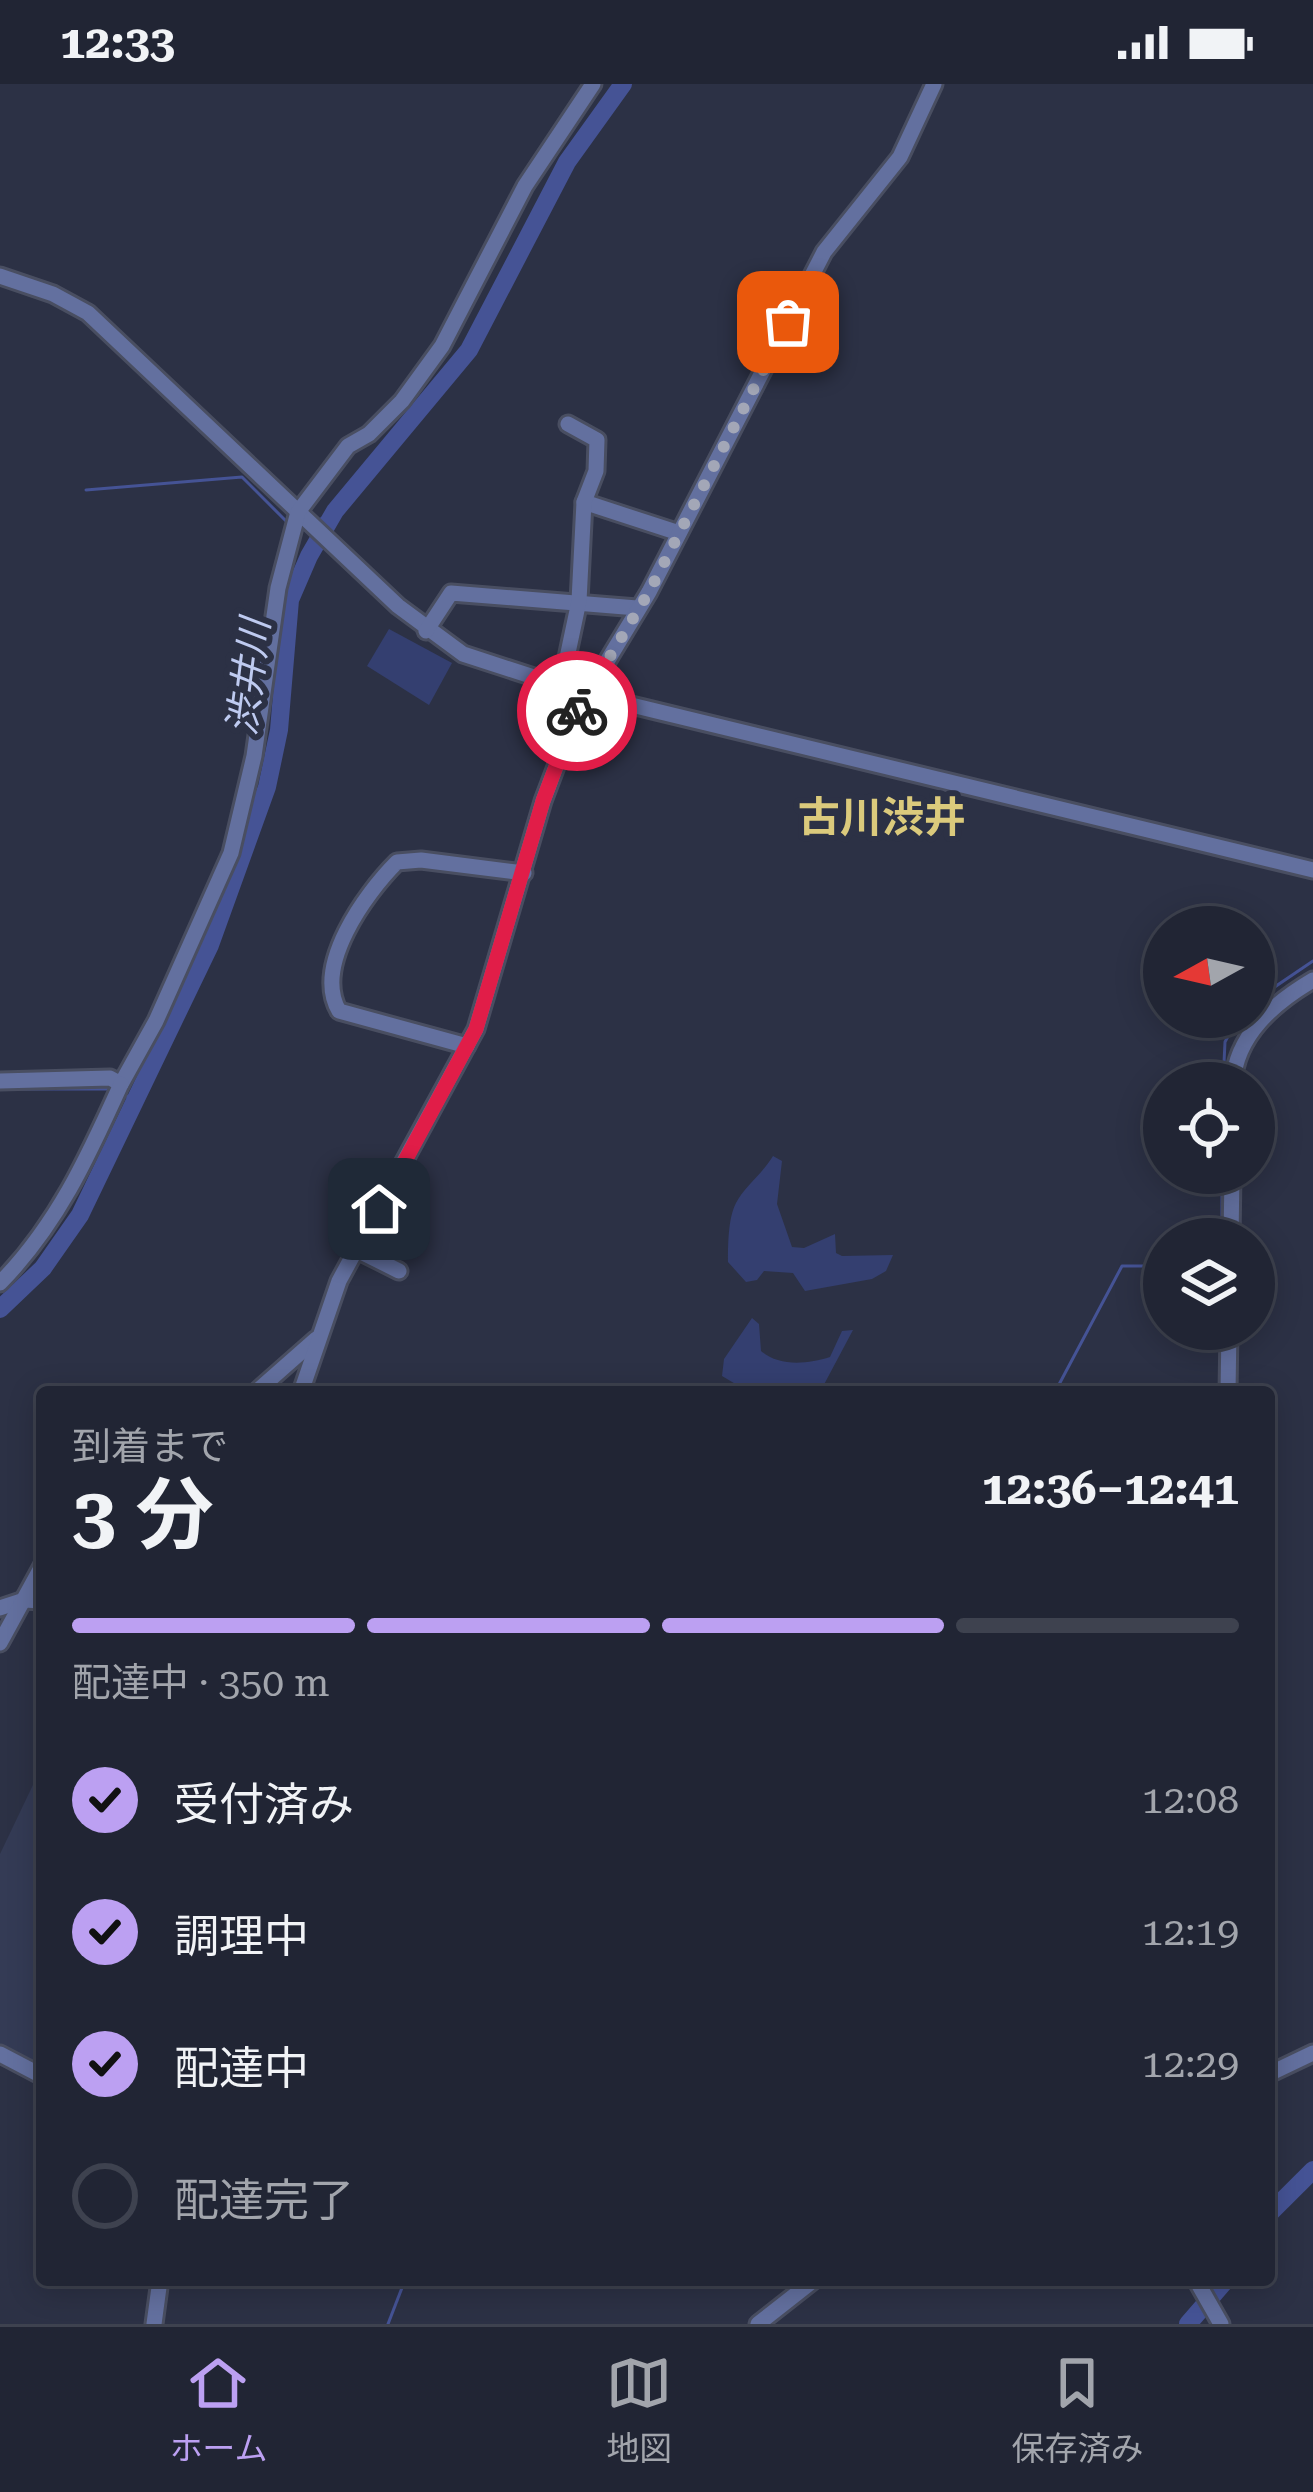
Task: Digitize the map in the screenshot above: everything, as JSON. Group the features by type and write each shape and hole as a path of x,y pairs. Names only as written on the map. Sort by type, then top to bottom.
{"street":[{"path":"0,1283 26,1257 71,1192 156,1021 231,853 254,756 278,588 300,514 348,446 369,434 402,401 442,346 525,186 593,84"},
{"path":"303,1386 316,1340 357,1250 487,1000 556,762 586,694 679,533 824,252 900,158 934,84"},
{"path":"0,276 34,285 88,313 426,631 494,668 1313,869"},
{"path":"561,686 579,604 584,502 596,471 597,440 568,424"},
{"path":"584,502 679,533"},
{"path":"426,631 451,593 637,608"},
{"path":"467,1046 339,1011 330,988 338,949 397,862 421,860 524,873"},
{"path":"1238,1062 1245,1037 1268,1013 1313,980"},
{"path":"0,1081 110,1078 121,1084"},
{"path":"357,1250 399,1271"},
{"path":"263,1386 316,1340"},
{"path":"1228,1386 1229,1350"},
{"path":"0,1608 33,1600"},
{"path":"0,1642 33,1600"},
{"path":"1275,2071 1313,2053"},
{"path":"0,2054 36,2073"},
{"path":"154,2324 159,2286"},
{"path":"758,2324 806,2286"},
{"path":"1198,2286 1221,2324"}],"shaded area":[{"path":"389,629 452,663 429,705 367,666"},
{"path":"773,1156 782,1161 777,1204 792,1247 804,1248 835,1234 836,1253 842,1256 893,1255 886,1271 872,1279 805,1291 793,1273 764,1271 757,1280 746,1282 728,1262 731,1216 739,1197"},
{"path":"752,1318 759,1324 761,1351 785,1362 830,1357 842,1331 853,1330 823,1386 739,1386 722,1376 724,1359"},
{"path":"36,1779 36,2065 0,2047 0,1854"}],"waterway":[{"name":"渋井川","path":"0,1309 43,1268 80,1215 210,945 267,787 279,730 290,600 309,556 335,511 469,350 567,162 623,84"},
{"path":"86,490 242,477 286,521"},
{"path":"319,520 335,511"},
{"path":"1275,987 1313,961"},
{"path":"1224,1062 1227,1038"},
{"path":"0,1089 110,1089"},
{"path":"124,1095 134,1099"},
{"path":"1222,1194 1222,1218"},
{"path":"1058,1386 1122,1266 1143,1266"},
{"path":"1275,2208 1313,2170"},
{"path":"388,2324 403,2286"},
{"path":"1188,2324 1221,2286"}],"way so far":[{"path":"577,711 649,592 788,322"}],"district":[{"name":"古川渋井","path":"882,817"}],"route":[{"path":"379,1209 476,1029 543,801 577,711"}]}
